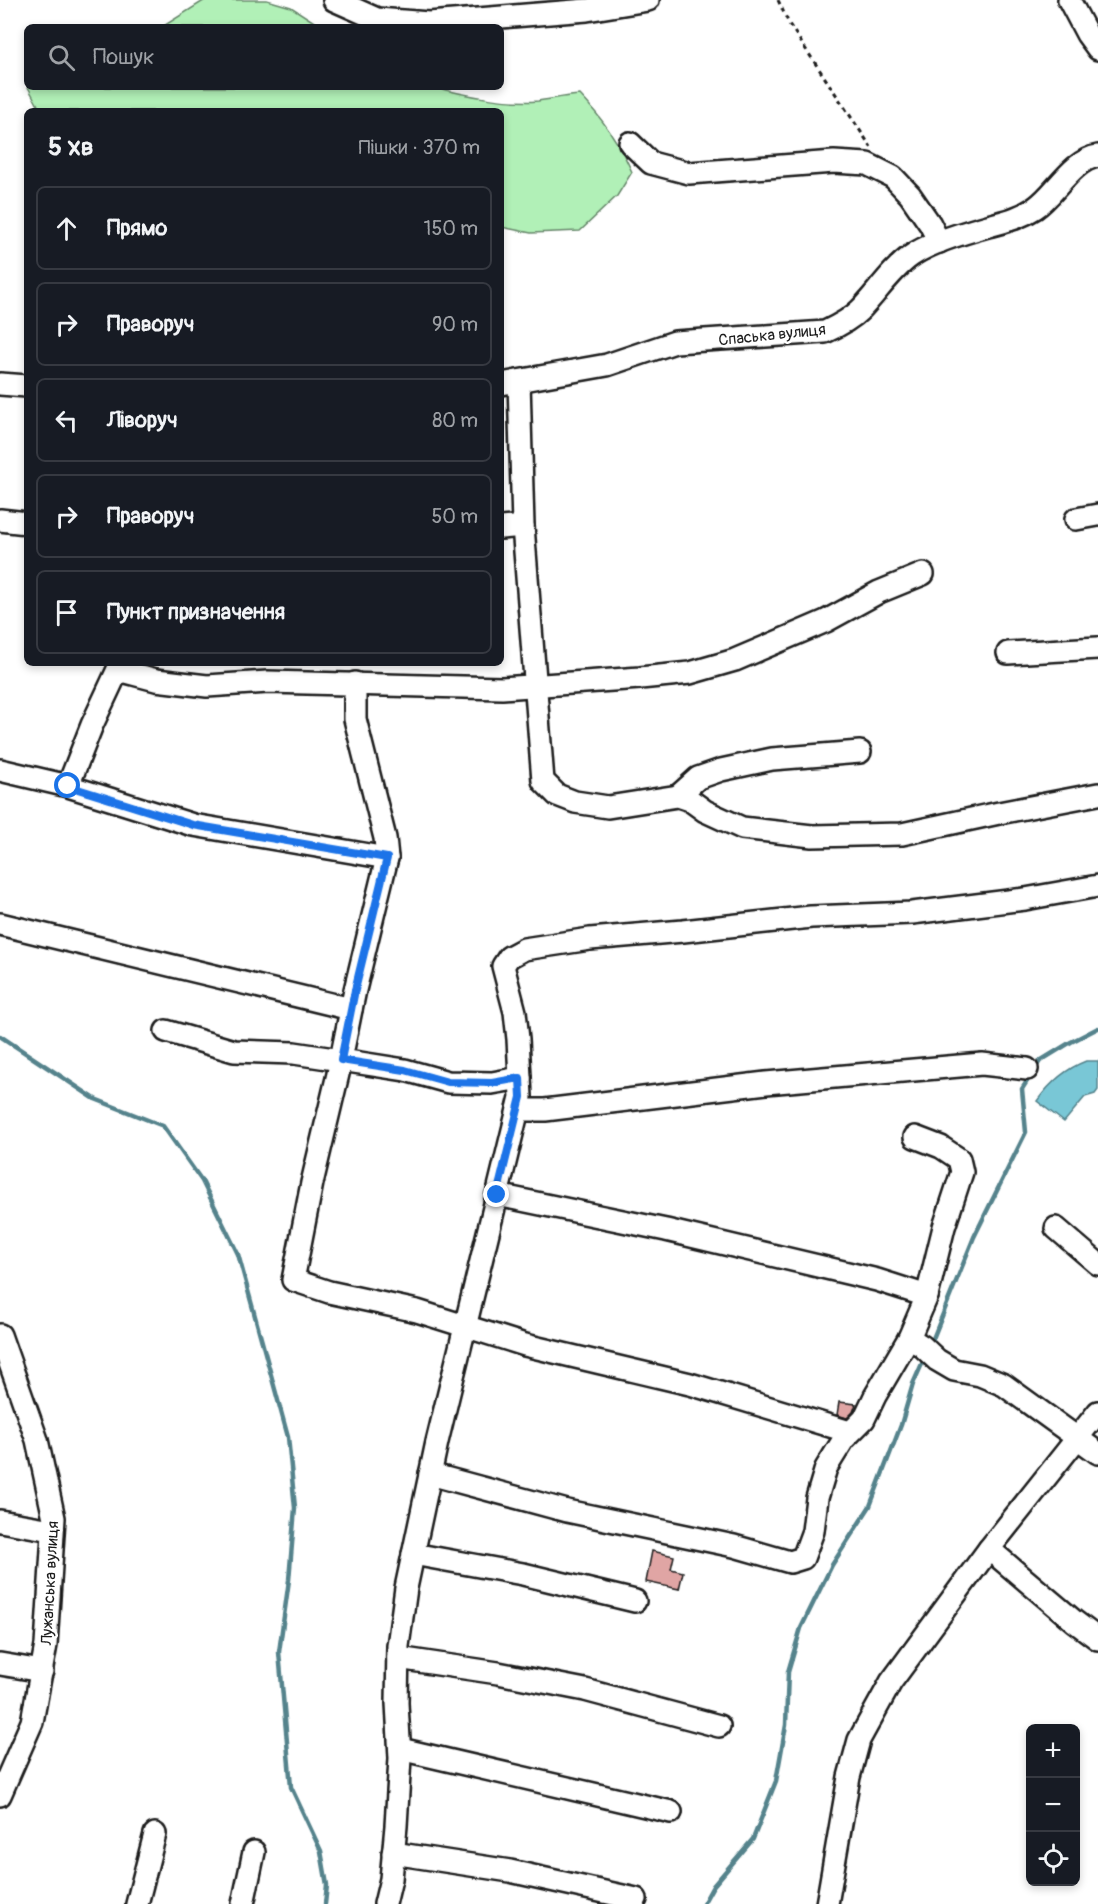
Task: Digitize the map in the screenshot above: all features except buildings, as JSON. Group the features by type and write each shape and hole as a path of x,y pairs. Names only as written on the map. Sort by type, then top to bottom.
{"street":[{"path":"334,0 377,19 429,23 587,10 648,0"},
{"path":"1069,0 1087,34 1098,49"},
{"path":"630,143 651,163 689,173 834,162 867,164 893,177 910,195 939,242"},
{"name":"Спаська вулиця","path":"510,383 608,365 675,342 825,332 846,322 860,311 882,284 911,256 958,234 1004,223 1021,216 1038,206 1078,166 1098,156"},
{"path":"510,383 524,526 543,781 557,795 575,802 608,807 678,796 742,828 812,836 902,834 1098,794"},
{"path":"0,384 24,386"},
{"path":"1076,519 1098,515"},
{"path":"0,520 24,523"},
{"path":"504,528 524,526"},
{"path":"68,786 92,725 120,666 156,680 207,686 268,682 502,688 690,673 735,660 826,621 879,592 923,574"},
{"path":"1008,653 1098,648"},
{"path":"355,683 355,719 385,838 387,858 351,1009 292,1280 329,1292 417,1311 525,1345 690,1384 850,1432"},
{"path":"678,796 698,778 721,770 772,759 860,752"},
{"path":"0,770 68,786 193,825 387,858"},
{"path":"385,1904 393,1853 400,1749 397,1703 398,1658 406,1588 430,1474 521,1097 515,1012 503,966 509,957 524,949 590,939 683,932 811,917 912,913 1025,899 1098,886"},
{"path":"0,924 351,1009"},
{"path":"166,1031 234,1051 294,1053 405,1070 448,1082 492,1083 520,1078"},
{"path":"518,1110 545,1110 766,1083 982,1064 1027,1070"},
{"path":"430,1474 567,1511 734,1546 790,1562 803,1558 813,1531 826,1468 843,1438 864,1419 875,1395 923,1348 927,1296 944,1227 962,1172 959,1159 941,1147 915,1137"},
{"path":"497,1195 666,1230 877,1280 927,1296"},
{"path":"1056,1228 1098,1264"},
{"name":"Лужанська вулиця","path":"0,1335 10,1386 37,1440 54,1518 46,1645 42,1671 32,1722 0,1795"},
{"path":"923,1348 954,1370 980,1375 1004,1385 1098,1453"},
{"path":"827,1904 849,1777 859,1740 891,1682 989,1549 1098,1412"},
{"path":"0,1521 52,1530"},
{"path":"989,1549 1074,1622 1098,1639"},
{"path":"413,1554 524,1574 635,1601"},
{"path":"398,1658 498,1673 585,1690 719,1726"},
{"path":"0,1664 42,1671"},
{"path":"400,1749 671,1812"},
{"path":"137,1904 155,1834"},
{"path":"243,1904 254,1852"},
{"path":"393,1853 510,1871 636,1899"}],"path":[{"path":"778,0 789,24 874,152"}],"green space":[{"path":"205,0 267,0 291,7 317,24 167,24"},
{"path":"30,90 447,90 486,98 527,102 580,95 610,131 632,172 617,196 580,231 531,233 504,228 504,108 39,108"}],"water":[{"path":"1086,1061 1098,1061 1098,1090 1095,1094 1085,1097 1064,1122 1037,1101 1058,1077"}],"waterway":[{"path":"930,1346 974,1237 1026,1132 1022,1089 1040,1061 1098,1028"},
{"path":"0,1036 95,1099 163,1126 202,1181 238,1254 288,1437 295,1508 289,1580 279,1652 291,1787 321,1851 327,1885 325,1904"},
{"path":"703,1904 713,1886 753,1839 776,1781 786,1725 788,1672 801,1628 832,1565 870,1506 901,1425 913,1384 925,1357"}],"route":[{"path":"68,786 193,825 387,858 355,990 341,1060 405,1070 448,1082 492,1083 520,1078 521,1097 497,1195"}]}
